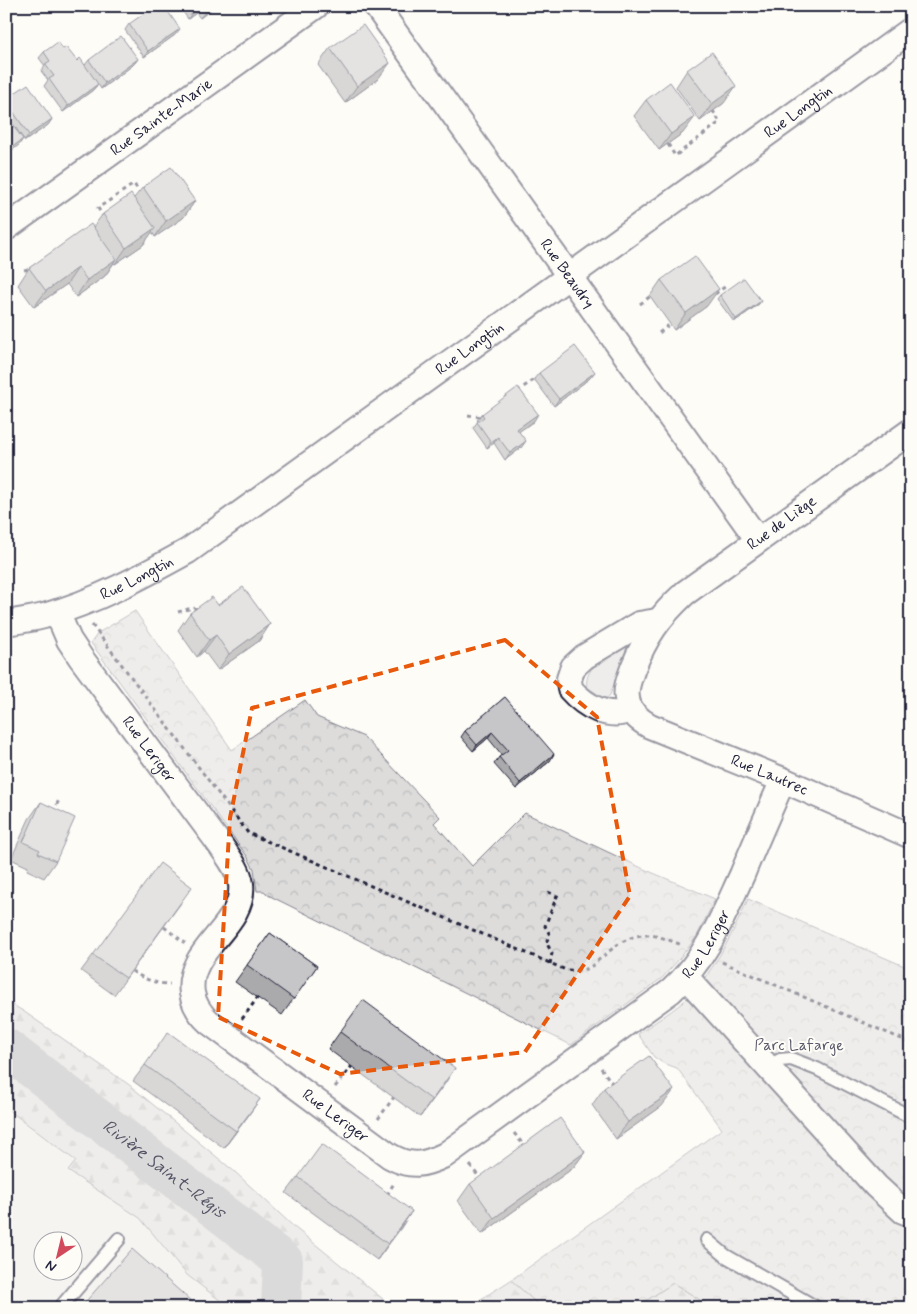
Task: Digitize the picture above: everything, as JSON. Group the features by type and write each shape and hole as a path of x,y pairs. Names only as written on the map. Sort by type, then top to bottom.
{"street":[{"name":"Rue Sainte-Marie","path":"6,228 316,6"},
{"name":"Rue Beaudry","path":"376,6 758,540"},
{"name":"Rue Longtin","path":"6,623 57,612 123,585 188,551 911,30"},
{"name":"Rue de Liège","path":"657,621 639,624 584,657 573,667 569,679 570,689 588,705 603,712 614,714 631,710 626,698 628,683 639,653 657,621 685,594 911,431"},
{"name":"Rue Leriger","path":"57,612 69,640 81,658 221,846 239,876 241,885 237,907 196,964 191,980 194,1004 202,1016 400,1162 422,1164 445,1155 671,991 686,977 703,954 721,921 783,780"},
{"name":"Rue Lautrec","path":"631,710 639,719 650,726 783,780 911,836"},
{"path":"686,977 876,1186 903,1210 911,1214"}],"lane":[{"path":"766,1067 780,1060 792,1059 817,1069 911,1117"},
{"path":"60,1308 120,1239"},
{"path":"707,1240 726,1256 817,1308"}],"path":[{"path":"668,144 675,156 720,122 713,111"},
{"path":"105,220 98,208 134,184 142,196"},
{"path":"24,270 40,266"},
{"path":"711,296 726,286"},
{"path":"640,304 655,292"},
{"path":"659,333 670,324"},
{"path":"514,394 540,376"},
{"path":"468,415 481,417"},
{"path":"178,612 192,608 206,611"},
{"name":"Rue Leriger","path":"92,625 248,833 566,970 577,971 586,969 624,940 647,935 656,936 688,948"},
{"path":"50,820 60,798"},
{"path":"548,892 562,898"},
{"path":"550,964 552,953 546,942 550,936 545,926 557,896"},
{"path":"718,960 911,1044"},
{"path":"132,971 147,980 160,984 172,984 191,980"},
{"path":"382,1202 397,1179 400,1162"}],"highlighted area":[{"path":"505,640 597,717 630,896 525,1052 340,1074 218,1017 230,818 252,708"}],"shaded area":[{"path":"6,1108 76,1161 68,1171 140,1218 187,1275 230,1308 6,1308"}],"green space":[{"path":"135,611 232,750 305,700 317,717 364,737 440,817 434,823 472,866 525,813 646,870 715,899 697,936 662,978 571,1045 268,895 264,891 257,891 254,869 247,856 91,643 98,633"},
{"path":"625,644 627,648 610,695 607,698 602,697 587,687 589,673 605,657"},
{"name":"Parc Lafarge","path":"748,899 911,969 911,1308 713,1308 673,1283 635,1308 542,1308 511,1280 722,1129 677,1068 663,1063 654,1057 638,1034 682,1003 703,980 728,941"},
{"path":"6,1001 128,1084 235,1172 294,1227 394,1308 230,1308 187,1275 140,1218 68,1171 76,1161 6,1108"},
{"path":"511,1280 542,1308 467,1308"},
{"path":"673,1283 713,1308 635,1308"}],"building":[{"path":"155,6 164,6 180,29 148,51 129,24"},
{"path":"188,6 213,6 205,12 200,7 192,13"},
{"path":"363,25 390,63 357,86 330,48"},
{"path":"121,36 138,59 105,83 89,60"},
{"path":"58,42 63,49 66,47 77,61 80,58 98,84 68,106 49,79 54,76 45,64 50,61 44,52"},
{"path":"712,52 736,86 712,104 687,70"},
{"path":"670,82 695,117 671,134 646,100"},
{"path":"28,84 52,119 29,135 6,101 6,99"},
{"path":"6,117 23,139 6,152"},
{"path":"171,167 195,201 166,221 143,187"},
{"path":"131,194 155,228 126,248 103,214"},
{"path":"91,224 116,259 87,280 78,268 46,291 29,268"},
{"path":"695,256 719,289 686,313 661,280"},
{"path":"744,278 761,301 736,319 720,295"},
{"path":"575,346 595,372 559,399 539,373"},
{"path":"518,387 538,414 517,429 526,441 510,453 498,437 491,442 477,422 484,417 482,414"},
{"path":"243,587 270,624 229,654 216,635 209,640 190,613 212,597 218,605"},
{"path":"505,697 554,754 520,783 499,757 508,750 492,732 477,745 465,731"},
{"path":"6,776 10,777 6,799"},
{"path":"41,802 75,818 56,861 38,853 40,850 23,842"},
{"path":"160,863 192,887 126,978 93,955"},
{"path":"270,933 317,966 294,999 247,965"},
{"path":"363,1000 455,1068 432,1100 340,1032"},
{"path":"168,1032 260,1099 236,1131 145,1065"},
{"path":"649,1056 674,1090 628,1122 604,1088"},
{"path":"560,1118 585,1152 494,1218 470,1184"},
{"path":"322,1144 412,1211 388,1244 298,1177"},
{"path":"132,1249 199,1308 80,1308"}],"waterway":[{"name":"Rivière Saint-Régis","path":"6,1048 283,1261 281,1308"}]}
